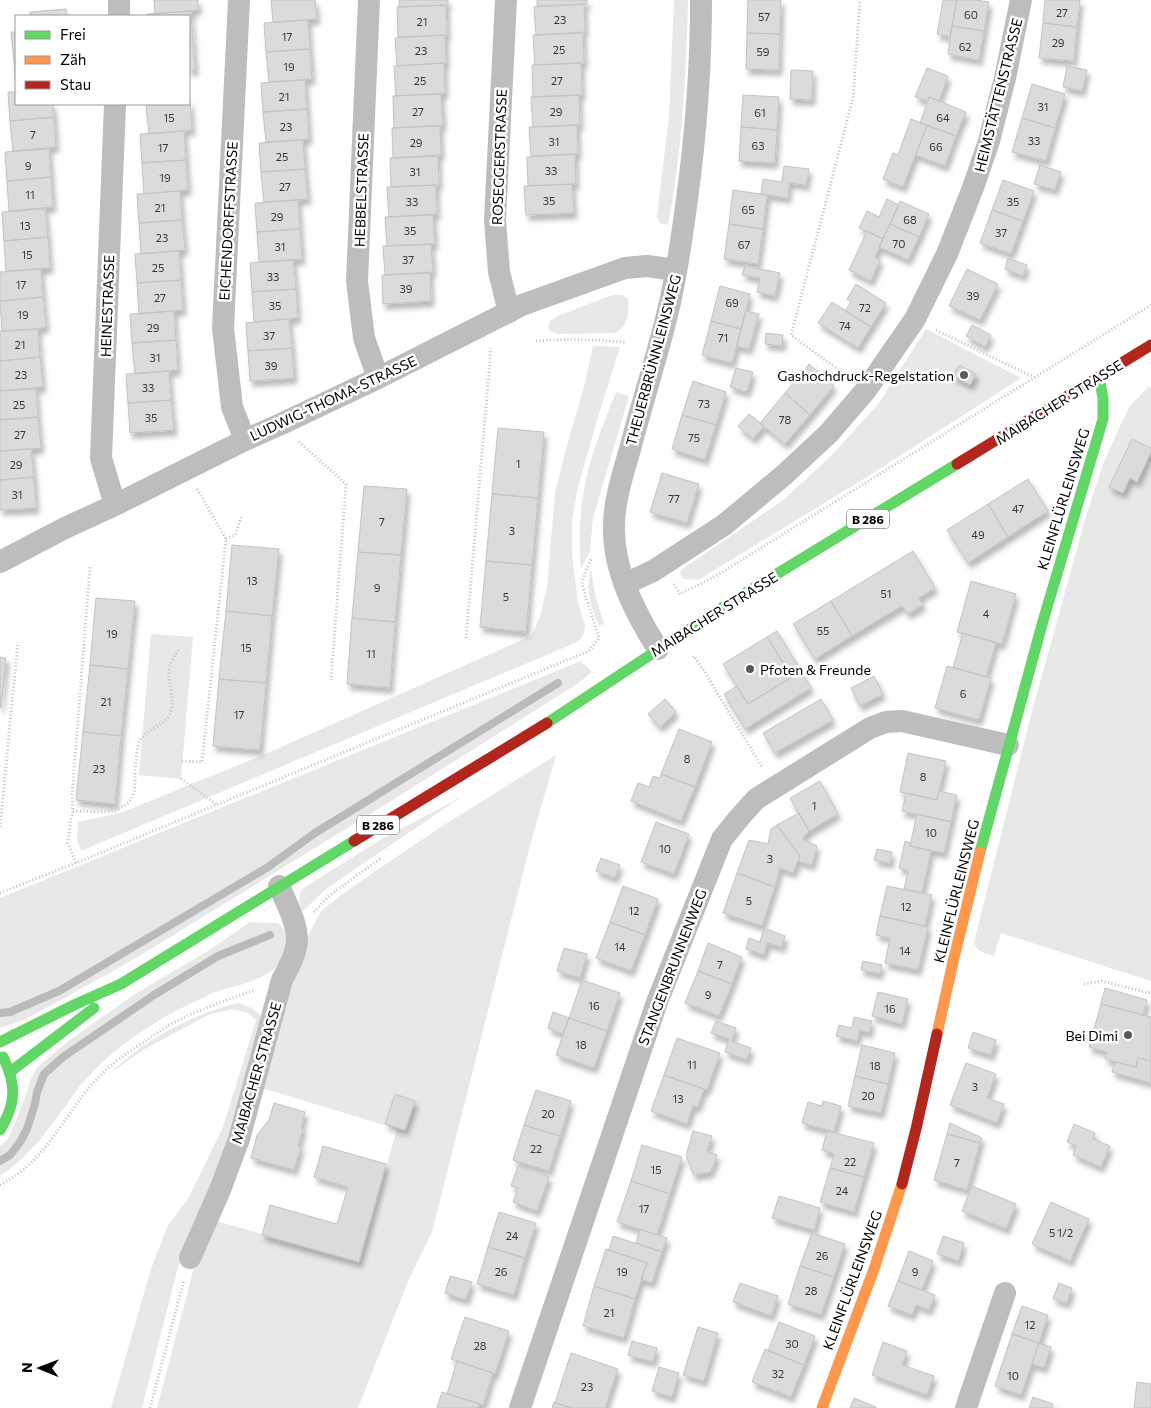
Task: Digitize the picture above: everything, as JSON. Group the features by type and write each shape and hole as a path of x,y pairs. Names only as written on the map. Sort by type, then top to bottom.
{"main road":[{"name":"MAIBACHER STRASSE","path":"0,1042 121,984 551,720 726,605 1151,345"},
{"name":"KLEINFLÜRLEINSWEG","path":"822,1408 881,1250 902,1182 922,1105 953,963 1008,745 1061,557 1103,419 1103,388 1099,377"},
{"name":"MAIBACHER STRASSE","path":"10,1072 81,1019 121,984"},
{"path":"0,1053 4,1057 10,1072 13,1093 10,1113 0,1130"}],"street":[{"path":"119,0 119,15"},
{"name":"EICHENDORFFSTRASSE","path":"239,0 223,328 232,408 245,440"},
{"name":"HEBBELSTRASSE","path":"369,0 358,281 364,338 378,378"},
{"name":"ROSEGGERSTRASSE","path":"501,316 495,220 506,0"},
{"name":"THEUERBRÜNNLEINSWEG","path":"658,649 639,617 625,584 616,552 614,511 668,310 676,270 693,154 701,36 701,0"},
{"name":"HEIMSTÄTTENSTRASSE","path":"625,584 653,571 724,525 784,475 829,433 866,390 915,319 947,254 989,141 1005,78 1021,0"},
{"name":"HEINESTRASSE","path":"115,105 101,458 115,506"},
{"name":"LUDWIG-THOMA-STRASSE","path":"0,562 65,528 115,506 186,468 378,378 522,305 625,268 647,266 676,270"},
{"name":"STANGENBRUNNENWEG","path":"520,1408 656,1002 722,839 756,799 870,728 886,722 902,721 1008,745"},
{"name":"MAIBACHER STRASSE","path":"190,1258 220,1190 239,1139 282,980 297,945 296,932 279,886"},
{"path":"966,1408 1005,1293"}],"path":[{"path":"860,0 853,98 791,335 866,390"},
{"path":"680,594 716,576 1151,304"},
{"path":"466,638 490,366 501,316"},
{"path":"915,319 1035,377"},
{"path":"536,341 570,339 626,342"},
{"path":"280,424 346,484 332,680"},
{"path":"182,761 202,762 226,539 186,468"},
{"path":"226,539 235,535 242,515"},
{"path":"76,863 68,843 73,811 72,796 90,567"},
{"path":"0,893 589,650 599,638 582,584"},
{"path":"0,827 18,642"},
{"path":"73,811 113,811 124,807 131,801 134,791 137,749 140,740 168,718 171,711 168,668 172,658 180,648"},
{"path":"694,656 749,744"},
{"path":"181,779 216,804"},
{"path":"0,1185 32,1163 86,1093 105,1072 136,1047 175,1022 215,1004 282,980"},
{"path":"1084,984 1102,982 1148,993 1151,992"},
{"path":"150,1408 190,1258"}],"shaded area":[{"path":"674,0 688,0 688,2 686,58 677,170 668,225 660,223 657,216 669,117"},
{"path":"612,295 622,295 628,299 626,320 621,329 612,333 558,334 548,329 550,321 560,315"},
{"path":"926,329 1021,378 862,480 698,580 683,579 680,573 682,569 782,501 831,456 879,403"},
{"path":"593,346 620,347 577,491 572,521 572,555 578,603 585,625 581,639 81,851 77,840 78,822 120,813 263,755 531,636 540,617 547,587 555,493 584,387"},
{"path":"1149,386 1151,389 1151,448 1132,439 1109,487 1123,493 1130,478 1137,482 1151,452 1151,981 1001,933 994,956 979,950 974,942 1031,715 1086,516 1104,462 1129,407"},
{"path":"616,392 629,396 593,518 590,551 581,569 580,523 585,483 596,443"},
{"path":"591,568 595,595 604,623 599,626 589,598 588,585"},
{"path":"151,634 193,637 181,779 139,775"},
{"path":"581,661 592,672 577,684 151,949 24,1020 0,1028 0,898"},
{"path":"556,755 529,849 432,1232 409,1279 358,1408 157,1408 197,1256 213,1220 359,1262 397,1129 259,1087 290,980 321,911 377,870 444,825","holes":["395,1094 415,1101 405,1130 385,1123"]},
{"path":"463,796 325,890 302,911 299,900 302,889 380,840"},
{"path":"250,922 278,923 284,929 287,946 276,967 262,977 213,993 182,1008 126,1043 94,1070 46,1132 20,1160 0,1176 0,1146 8,1139 37,1067 71,1039 135,994 211,949"},
{"path":"238,1003 246,1005 264,1019 232,1129 213,1183 187,1239 142,1408 111,1408 150,1272 167,1227 189,1197 223,1127 256,1020 248,1013 234,1009 210,1014 143,1050 108,1075 136,1051 163,1033 212,1011"}],"building":[{"path":"154,0 198,0 198,10 155,14"},
{"path":"271,0 315,0 317,19 273,22"},
{"path":"399,0 448,0 448,5 399,7"},
{"path":"537,0 587,0 587,4 537,6"},
{"path":"748,0 781,0 780,34 747,33"},
{"path":"943,0 957,0 950,37 937,34"},
{"path":"957,0 989,2 984,31 952,26"},
{"path":"1045,0 1080,0 1077,27 1043,23"},
{"path":"584,4 585,32 536,35 534,7"},
{"path":"446,5 447,35 398,37 397,7"},
{"path":"66,9 67,15 30,15 30,12"},
{"path":"191,11 193,40 190,40 190,15 147,14"},
{"path":"308,20 310,49 266,52 264,23"},
{"path":"1043,23 1077,27 1074,61 1039,58"},
{"path":"952,26 984,31 979,60 948,54"},
{"path":"11,32 15,32 14,61"},
{"path":"583,33 584,63 535,65 533,35"},
{"path":"747,33 780,34 779,70 746,69"},
{"path":"445,35 446,63 397,66 395,38"},
{"path":"190,40 193,40 195,70 190,71"},
{"path":"310,49 312,79 269,82 266,52"},
{"path":"444,63 445,93 396,96 394,66"},
{"path":"581,63 582,95 533,97 532,65"},
{"path":"1067,66 1087,70 1082,91 1063,87"},
{"path":"927,68 948,76 939,101 929,97 928,101 915,97"},
{"path":"791,70 813,71 812,100 790,99"},
{"path":"305,80 307,109 263,112 261,83"},
{"path":"1032,84 1065,94 1055,128 1022,118"},
{"path":"8,92 15,92 15,105 53,105 54,117 10,121"},
{"path":"441,94 443,125 394,128 393,96"},
{"path":"579,95 580,125 533,127 531,97"},
{"path":"743,95 779,97 777,130 741,127"},
{"path":"929,97 966,112 956,136 920,123"},
{"path":"190,100 192,130 149,134 146,105 190,105"},
{"path":"307,109 309,139 266,142 263,112"},
{"path":"54,117 56,147 13,151 10,121"},
{"path":"1022,118 1055,128 1046,161 1012,152"},
{"path":"911,119 927,125 903,187 883,179 893,153 898,155"},
{"path":"577,125 578,154 531,156 529,127"},
{"path":"927,125 956,136 945,166 916,155"},
{"path":"440,126 441,155 393,158 392,128"},
{"path":"741,127 777,130 775,163 739,161"},
{"path":"184,131 186,160 142,163 140,134"},
{"path":"303,140 305,169 261,172 259,143"},
{"path":"49,149 51,177 7,181 5,152"},
{"path":"575,154 576,184 528,186 527,157"},
{"path":"438,156 439,185 391,187 390,158"},
{"path":"186,160 188,190 144,194 142,163"},
{"path":"1040,165 1061,172 1055,190 1034,184"},
{"path":"784,166 809,169 806,185 789,183 788,198 761,194 763,179 782,182"},
{"path":"305,169 308,199 264,202 261,172"},
{"path":"51,177 53,207 9,211 7,181"},
{"path":"1003,180 1034,191 1023,221 992,210"},
{"path":"572,184 574,213 526,215 524,186"},
{"path":"436,185 437,214 389,217 387,187"},
{"path":"733,190 767,195 763,229 729,224"},
{"path":"180,191 182,220 139,223 137,194"},
{"path":"887,199 899,205 883,239 859,228 867,211 879,217"},
{"path":"298,200 300,229 257,232 255,203"},
{"path":"900,201 929,214 919,237 890,224"},
{"path":"45,209 48,237 4,241 2,212"},
{"path":"992,210 1023,221 1011,254 980,243"},
{"path":"433,215 435,244 387,246 385,217"},
{"path":"182,220 185,250 141,254 139,223"},
{"path":"729,224 763,229 758,264 724,259"},
{"path":"890,224 919,237 908,260 879,247"},
{"path":"300,229 302,259 259,262 257,232"},
{"path":"867,231 883,239 875,257 880,260 871,281 849,270"},
{"path":"48,237 50,268 6,271 4,241"},
{"path":"431,244 433,272 385,275 383,246"},
{"path":"179,251 181,280 137,283 135,254"},
{"path":"1008,258 1027,265 1023,276 1005,269"},
{"path":"293,260 296,289 252,292 250,263"},
{"path":"745,266 780,273 775,296 757,292 760,278 742,275"},
{"path":"41,269 43,297 0,301 0,272"},
{"path":"967,269 998,284 980,320 949,306"},
{"path":"430,273 431,301 383,304 382,275"},
{"path":"181,280 183,310 139,314 137,283"},
{"path":"856,284 886,303 871,327 845,311 851,302 847,299"},
{"path":"720,286 750,294 741,329 711,321"},
{"path":"296,289 298,318 254,322 252,292"},
{"path":"43,297 46,327 2,331 0,301"},
{"path":"832,302 871,327 858,348 818,323"},
{"path":"174,311 176,340 132,343 130,314"},
{"path":"746,311 759,314 749,349 737,346"},
{"path":"289,319 292,348 248,351 246,323"},
{"path":"711,321 741,329 732,363 702,355"},
{"path":"972,325 991,335 985,347 966,336"},
{"path":"38,329 40,357 0,361 0,331"},
{"path":"766,333 783,335 782,346 765,344"},
{"path":"176,340 178,370 135,374 132,343"},
{"path":"292,348 294,378 250,381 248,351"},
{"path":"40,357 43,387 0,391 0,361"},
{"path":"809,364 834,386 810,415 785,393"},
{"name":"Gashochdruck-Regelstation","path":"959,365 976,374 970,385 953,376"},
{"path":"736,368 753,372 747,392 730,387"},
{"path":"169,371 171,400 128,403 126,374"},
{"path":"693,381 726,392 716,425 682,415"},
{"path":"36,389 38,417 0,420 0,391"},
{"path":"785,393 810,415 785,444 760,423"},
{"path":"171,400 174,430 130,433 128,403"},
{"path":"749,414 764,426 753,439 738,426"},
{"path":"682,415 716,425 705,460 672,449"},
{"path":"38,417 41,448 0,451 0,420"},
{"path":"498,428 544,432 538,498 492,494"},
{"path":"1132,439 1151,448 1151,452 1137,482 1130,478 1123,493 1109,487"},
{"path":"31,449 34,477 0,480 0,451"},
{"path":"662,473 699,484 687,523 650,512"},
{"path":"34,477 36,508 0,510 0,480"},
{"path":"1028,479 1048,511 1008,537 988,504"},
{"path":"364,486 407,489 401,555 358,552"},
{"path":"492,494 538,498 532,565 486,561"},
{"path":"988,504 1008,537 968,563 947,530"},
{"path":"232,545 279,549 272,616 226,611"},
{"path":"913,551 935,588 919,598 923,605 908,614 902,606 852,636 831,601"},
{"path":"358,552 401,555 395,622 352,618"},
{"path":"486,561 532,565 526,632 480,627"},
{"path":"971,581 1016,594 1002,644 957,632"},
{"path":"96,598 135,601 128,669 90,665"},
{"path":"831,601 852,636 815,659 793,624"},
{"path":"226,611 272,616 266,683 219,679"},
{"path":"352,618 395,622 390,688 347,684"},
{"path":"777,631 811,688 745,729 724,694 737,686 748,704 792,677 767,637"},
{"path":"963,633 996,643 986,677 953,667"},
{"path":"767,637 792,677 748,704 723,664"},
{"path":"0,657 6,658 1,708 0,708"},
{"path":"90,665 128,669 121,736 83,732"},
{"path":"947,666 991,678 979,720 935,708"},
{"path":"874,676 883,694 860,706 851,688"},
{"path":"219,679 266,683 260,750 213,746"},
{"path":"665,699 676,712 660,727 648,714"},
{"path":"821,699 833,720 775,753 763,733"},
{"path":"679,729 712,742 695,787 661,774"},
{"path":"83,732 121,736 115,804 76,800"},
{"path":"908,753 946,761 937,800 900,792"},
{"path":"661,774 695,787 681,821 631,801 638,783 649,787 653,776 660,778"},
{"path":"820,781 838,814 809,831 790,798"},
{"path":"939,791 957,795 951,822 902,811 906,793 937,800"},
{"path":"799,813 809,831 802,839 817,846 812,865 798,861 800,856 777,825"},
{"path":"917,814 951,822 944,853 910,846"},
{"path":"656,822 689,834 674,874 641,862"},
{"path":"777,825 800,856 793,873 780,868 775,887 737,873 749,840 768,844 771,829"},
{"path":"905,841 911,843 910,846 931,851 922,893 904,889 908,871 899,868"},
{"path":"877,849 892,852 890,863 874,860"},
{"path":"601,858 620,865 615,878 596,871"},
{"path":"737,873 775,887 762,926 723,913"},
{"path":"623,886 658,899 645,935 610,922"},
{"path":"887,886 932,895 925,926 880,916"},
{"path":"880,916 928,927 918,970 885,963 890,938 876,935"},
{"path":"610,922 645,935 631,971 596,958"},
{"path":"764,928 785,936 782,947 767,943 764,955 746,949 749,938 760,942"},
{"path":"708,943 742,957 732,984 698,971"},
{"path":"564,948 587,954 580,978 557,971"},
{"path":"863,961 882,965 880,974 861,970"},
{"path":"698,971 732,984 719,1016 685,1003"},
{"path":"582,980 620,993 607,1031 569,1018"},
{"path":"1105,988 1147,1000 1143,1015 1101,1004"},
{"path":"878,992 908,999 902,1024 872,1016"},
{"path":"1101,1004 1151,1017 1151,1061 1138,1058 1136,1067 1105,1059 1107,1052 1089,1047"},
{"path":"553,1012 569,1018 563,1034 548,1028"},
{"path":"854,1017 872,1021 869,1033 860,1030 857,1041 836,1036 839,1025 852,1028"},
{"path":"569,1018 607,1031 594,1068 556,1055"},
{"path":"716,1021 736,1028 731,1041 751,1048 747,1060 725,1052 729,1039 711,1033"},
{"path":"973,1032 996,1040 991,1055 968,1048"},
{"path":"677,1038 720,1053 707,1090 664,1075"},
{"path":"862,1045 895,1053 888,1084 855,1076"},
{"path":"1138,1058 1151,1061 1151,1083 1112,1072 1115,1062 1136,1067"},
{"path":"966,1063 996,1074 987,1098 1004,1104 997,1123 950,1105"},
{"path":"664,1075 704,1089 698,1107 693,1106 687,1124 651,1111"},
{"path":"855,1076 888,1084 881,1113 848,1106"},
{"path":"536,1090 571,1101 560,1136 524,1125"},
{"path":"395,1094 415,1101 405,1130 385,1124"},
{"path":"823,1101 841,1106 834,1132 802,1123 808,1102 822,1106"},
{"path":"274,1103 305,1112 298,1146 301,1147 294,1170 251,1158 257,1135 269,1120"},
{"path":"950,1123 982,1138 980,1143 947,1134"},
{"path":"1074,1124 1095,1133 1093,1139 1110,1146 1101,1167 1073,1155 1076,1146 1067,1142"},
{"path":"524,1125 560,1136 549,1171 513,1160"},
{"path":"693,1131 712,1136 707,1151 717,1155 711,1172 694,1175 686,1156"},
{"path":"827,1131 874,1143 864,1177 830,1168 834,1154 822,1150"},
{"path":"947,1134 980,1143 967,1190 934,1180"},
{"path":"642,1145 682,1157 670,1194 631,1181"},
{"path":"323,1146 386,1164 359,1262 262,1235 270,1205 337,1224 348,1187 314,1177"},
{"path":"518,1166 549,1177 537,1211 513,1202 518,1188 511,1186"},
{"path":"830,1168 864,1177 854,1212 820,1202"},
{"path":"631,1181 670,1194 657,1235 617,1222"},
{"path":"972,1186 1016,1204 1006,1229 962,1211"},
{"path":"779,1196 820,1208 814,1230 772,1218"},
{"path":"1051,1202 1089,1219 1070,1261 1032,1244"},
{"path":"499,1212 536,1223 525,1258 488,1247"},
{"path":"640,1229 667,1238 662,1252 636,1243"},
{"path":"812,1233 845,1244 834,1277 800,1266"},
{"path":"613,1236 662,1252 652,1283 641,1279 647,1263 609,1250"},
{"path":"943,1236 964,1243 958,1261 937,1254"},
{"path":"488,1247 525,1258 514,1295 477,1284"},
{"path":"606,1249 647,1263 635,1299 594,1286"},
{"path":"909,1251 933,1261 922,1290 898,1281"},
{"path":"800,1266 834,1277 821,1315 788,1304"},
{"path":"450,1276 472,1282 466,1300 445,1293"},
{"path":"898,1281 935,1295 929,1310 916,1305 912,1315 888,1306"},
{"path":"740,1283 778,1296 771,1316 733,1302"},
{"path":"1059,1283 1072,1288 1067,1303 1053,1299"},
{"path":"594,1286 635,1299 624,1338 583,1326"},
{"path":"1022,1306 1048,1315 1039,1343 1012,1334"},
{"path":"465,1317 509,1331 495,1374 451,1359"},
{"path":"779,1322 815,1336 804,1365 768,1351"},
{"path":"698,1327 718,1333 704,1381 683,1375"},
{"path":"1012,1334 1039,1343 1021,1395 995,1386"},
{"path":"632,1341 657,1348 653,1362 628,1355"},
{"path":"883,1342 907,1351 902,1365 934,1376 927,1395 872,1375"},
{"path":"1039,1343 1051,1347 1044,1368 1032,1364"},
{"path":"765,1349 804,1365 791,1397 752,1382"},
{"path":"571,1353 618,1369 605,1408 572,1408 555,1403"},
{"path":"457,1361 493,1373 483,1405 447,1394"},
{"path":"659,1367 679,1373 672,1397 652,1391"},
{"path":"1137,1382 1151,1384 1151,1408 1134,1408"},
{"path":"442,1392 480,1404 478,1408 437,1408"},
{"path":"1033,1397 1053,1404 1052,1408 1029,1408"},
{"path":"854,1398 876,1407 876,1408 850,1408"},
{"path":"555,1403 572,1408 552,1408"}],"waterway":[{"path":"0,1013 10,1012 59,991 268,867 315,833 558,683"},
{"path":"0,1161 10,1155 27,1129 44,1074 63,1057 154,995 218,956 270,935"}],"traffic: fast":[{"path":"980,852 1043,621 1103,419 1103,398 1099,377"},
{"path":"547,723 726,605 957,464"},
{"path":"0,1042 121,984 354,841"},
{"path":"10,1072 94,1008"},
{"path":"0,1130 9,1112 13,1094 11,1077 3,1057"}],"traffic: slow":[{"path":"937,1034 980,852"},
{"path":"822,1408 874,1269 902,1184"}],"traffic: jam":[{"path":"957,464 1151,345"},
{"path":"354,841 547,723"},
{"path":"902,1184 937,1034"}],"place":[{"name":"Gashochdruck-Regelstation","path":"964,375"},
{"name":"Pfoten & Freunde","path":"750,669"},
{"name":"Bei Dimi","path":"1128,1035"}]}
